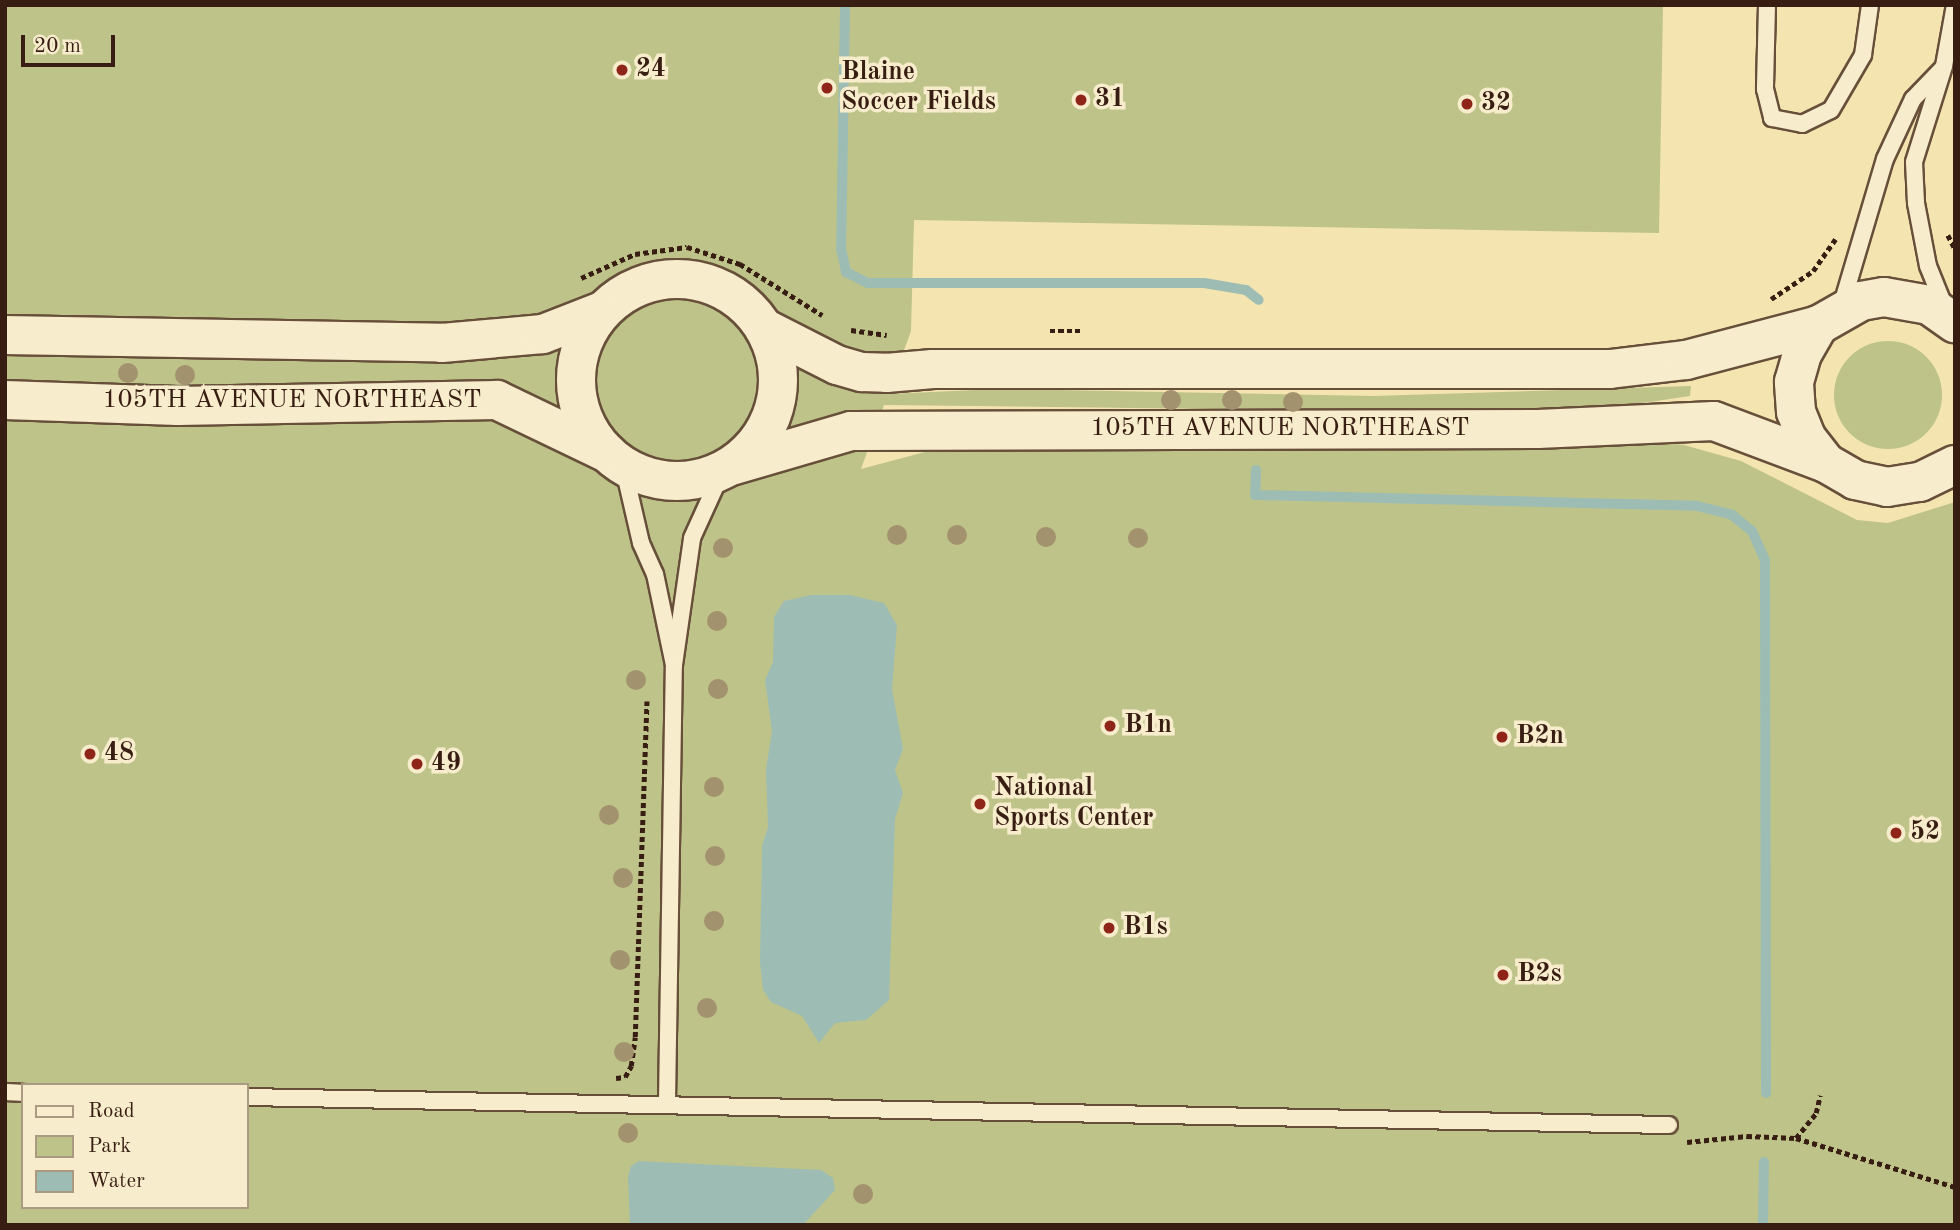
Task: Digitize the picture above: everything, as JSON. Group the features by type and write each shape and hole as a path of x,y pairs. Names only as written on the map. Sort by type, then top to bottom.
{"street":[{"name":"105TH AVENUE NORTHEAST","path":"5,335 442,344 543,334 602,311 632,289 669,279 706,282 739,299 764,328 776,358 778,391 769,422 751,450 727,468"},
{"name":"105TH AVENUE NORTHEAST","path":"764,328 837,365 862,372 947,369 1610,369 1686,360 1829,318 1884,297 1918,302 1952,320"},
{"name":"105TH AVENUE NORTHEAST","path":"602,311 585,338 576,368 578,399 588,429 615,459"},
{"name":"105TH AVENUE NORTHEAST","path":"1826,463 1807,439 1796,412 1795,392 1802,354 1829,318"},
{"name":"105TH AVENUE NORTHEAST","path":"5,400 178,406 497,400 653,477 684,481 850,431 1538,429 1714,421 1826,463 1855,480 1887,487 1920,482 1953,463"}],"lane":[{"path":"1767,5 1765,89 1772,118 1802,124 1831,110 1864,55 1870,5"},
{"path":"1952,320 1928,266 1916,203 1914,162 1950,70 1955,5"},
{"path":"1829,318 1885,159 1913,99 1950,70"},
{"path":"615,459 641,543 655,575 674,665"},
{"path":"667,1102 674,665 692,538 727,468"},
{"path":"248,1097 667,1102 1669,1125"}],"path":[{"path":"1759,303 1813,271 1844,227"},
{"path":"1946,231 1955,249"},
{"path":"574,282 635,254 687,247 740,264 828,318"},
{"path":"845,329 901,335"},
{"path":"1037,331 1088,331"},
{"path":"605,1081 625,1077 635,1037 648,692"},
{"path":"1796,1138 1816,1113 1820,1095"},
{"path":"1682,1142 1747,1136 1796,1138 1955,1187"}],"green space":[{"name":"National Sports Center","path":"5,5 1663,5 1659,233 914,220 911,331 888,394 997,389 1373,396 1691,386 1690,396 1629,405 1464,412 884,405 861,469 1015,428 1538,429 1684,445 1741,461 1857,520 1888,523 1955,502 1955,1225 5,1225"},
{"path":"1888,341 1909,345 1926,357 1938,374 1942,395 1938,416 1926,433 1909,445 1888,449 1867,445 1850,433 1838,416 1834,395 1838,374 1850,357 1867,345"}],"water":[{"path":"812,595 850,595 884,603 897,625 892,689 903,749 895,770 903,793 895,819 889,1000 866,1020 835,1023 819,1043 802,1016 771,1002 763,990 760,962 762,846 768,827 766,769 772,731 765,680 773,662 774,617 784,601"},
{"path":"639,1161 821,1170 833,1178 835,1190 803,1225 630,1225 628,1177 631,1166"}],"waterway":[{"path":"845,5 841,248 846,272 868,283 1204,283 1246,290 1259,300"},
{"path":"1256,470 1255,495 1697,506 1732,515 1752,531 1765,560 1766,1093"},
{"path":"1763,1225 1764,1162"}],"place":[{"name":"24","path":"622,70"},
{"name":"Blaine Soccer Fields","path":"827,88"},
{"name":"31","path":"1081,100"},
{"name":"32","path":"1467,104"},
{"name":"B1n","path":"1110,726"},
{"name":"B2n","path":"1502,737"},
{"name":"48","path":"90,754"},
{"name":"49","path":"417,764"},
{"name":"National Sports Center","path":"980,804"},
{"name":"52","path":"1896,833"},
{"name":"B1s","path":"1109,928"},
{"name":"B2s","path":"1503,975"}]}
